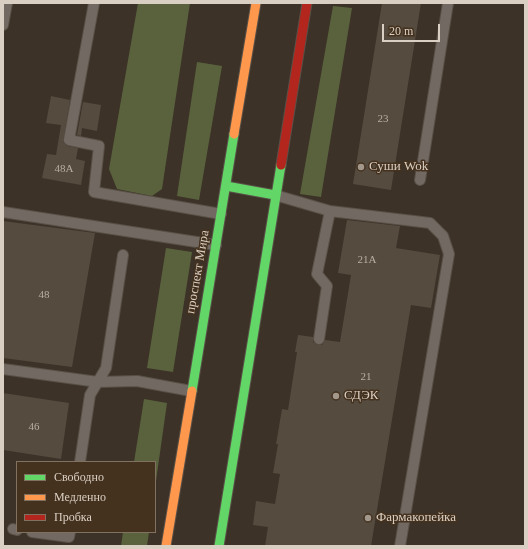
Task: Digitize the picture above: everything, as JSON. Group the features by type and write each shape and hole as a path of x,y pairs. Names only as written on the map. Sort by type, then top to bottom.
{"main road":[{"name":"проспект Мира","path":"166,546 256,3"},
{"path":"219,546 307,3"},
{"path":"226,186 275,195"}],"lane":[{"path":"3,25 7,3"},
{"path":"94,3 69,140 99,146 94,192 221,214"},
{"path":"420,180 448,3"},
{"path":"275,195 330,211 430,223 443,236 449,254 400,546"},
{"path":"319,339 327,286 317,274 330,211"},
{"path":"3,212 216,245"},
{"path":"80,461 90,395 106,368 123,255"},
{"path":"3,369 98,382 137,381 191,391"},
{"path":"39,533 69,537 70,533"}],"green space":[{"path":"138,3 190,3 162,189 152,196 117,189 109,169"},
{"path":"333,6 352,8 321,197 300,194"},
{"path":"197,62 222,66 199,200 177,196"},
{"path":"166,248 192,252 173,372 147,368"},
{"path":"144,399 167,403 156,481 156,461 134,461"},
{"path":"123,533 149,533 147,546 121,546"}],"building":[{"path":"382,3 421,3 391,190 353,184"},
{"path":"51,96 70,100 63,142 67,146 78,148 76,159 85,161 81,185 42,178 47,154 56,155 61,125 46,123"},
{"path":"83,102 101,105 97,131 82,128 81,136 77,135"},
{"path":"347,220 400,226 396,248 440,255 431,308 411,305 371,546 265,546 268,527 253,525 256,501 275,504 280,474 273,473 278,444 276,444 282,409 288,410 297,352 295,352 298,335 313,337 313,342 318,345 322,345 325,340 340,342 351,275 338,273"},
{"path":"3,221 95,233 72,367 3,358"},
{"path":"3,393 69,403 61,459 3,450"}],"traffic: fast":[{"path":"192,391 234,134"},
{"path":"219,546 281,165"},
{"path":"226,186 275,195"}],"traffic: slow":[{"path":"234,134 256,3"},
{"path":"166,546 192,391"}],"traffic: jam":[{"path":"281,165 307,3"}],"place":[{"name":"Суши Wok","path":"361,167"},
{"name":"СДЭК","path":"336,396"},
{"name":"Фармакопейка","path":"368,518"}]}
